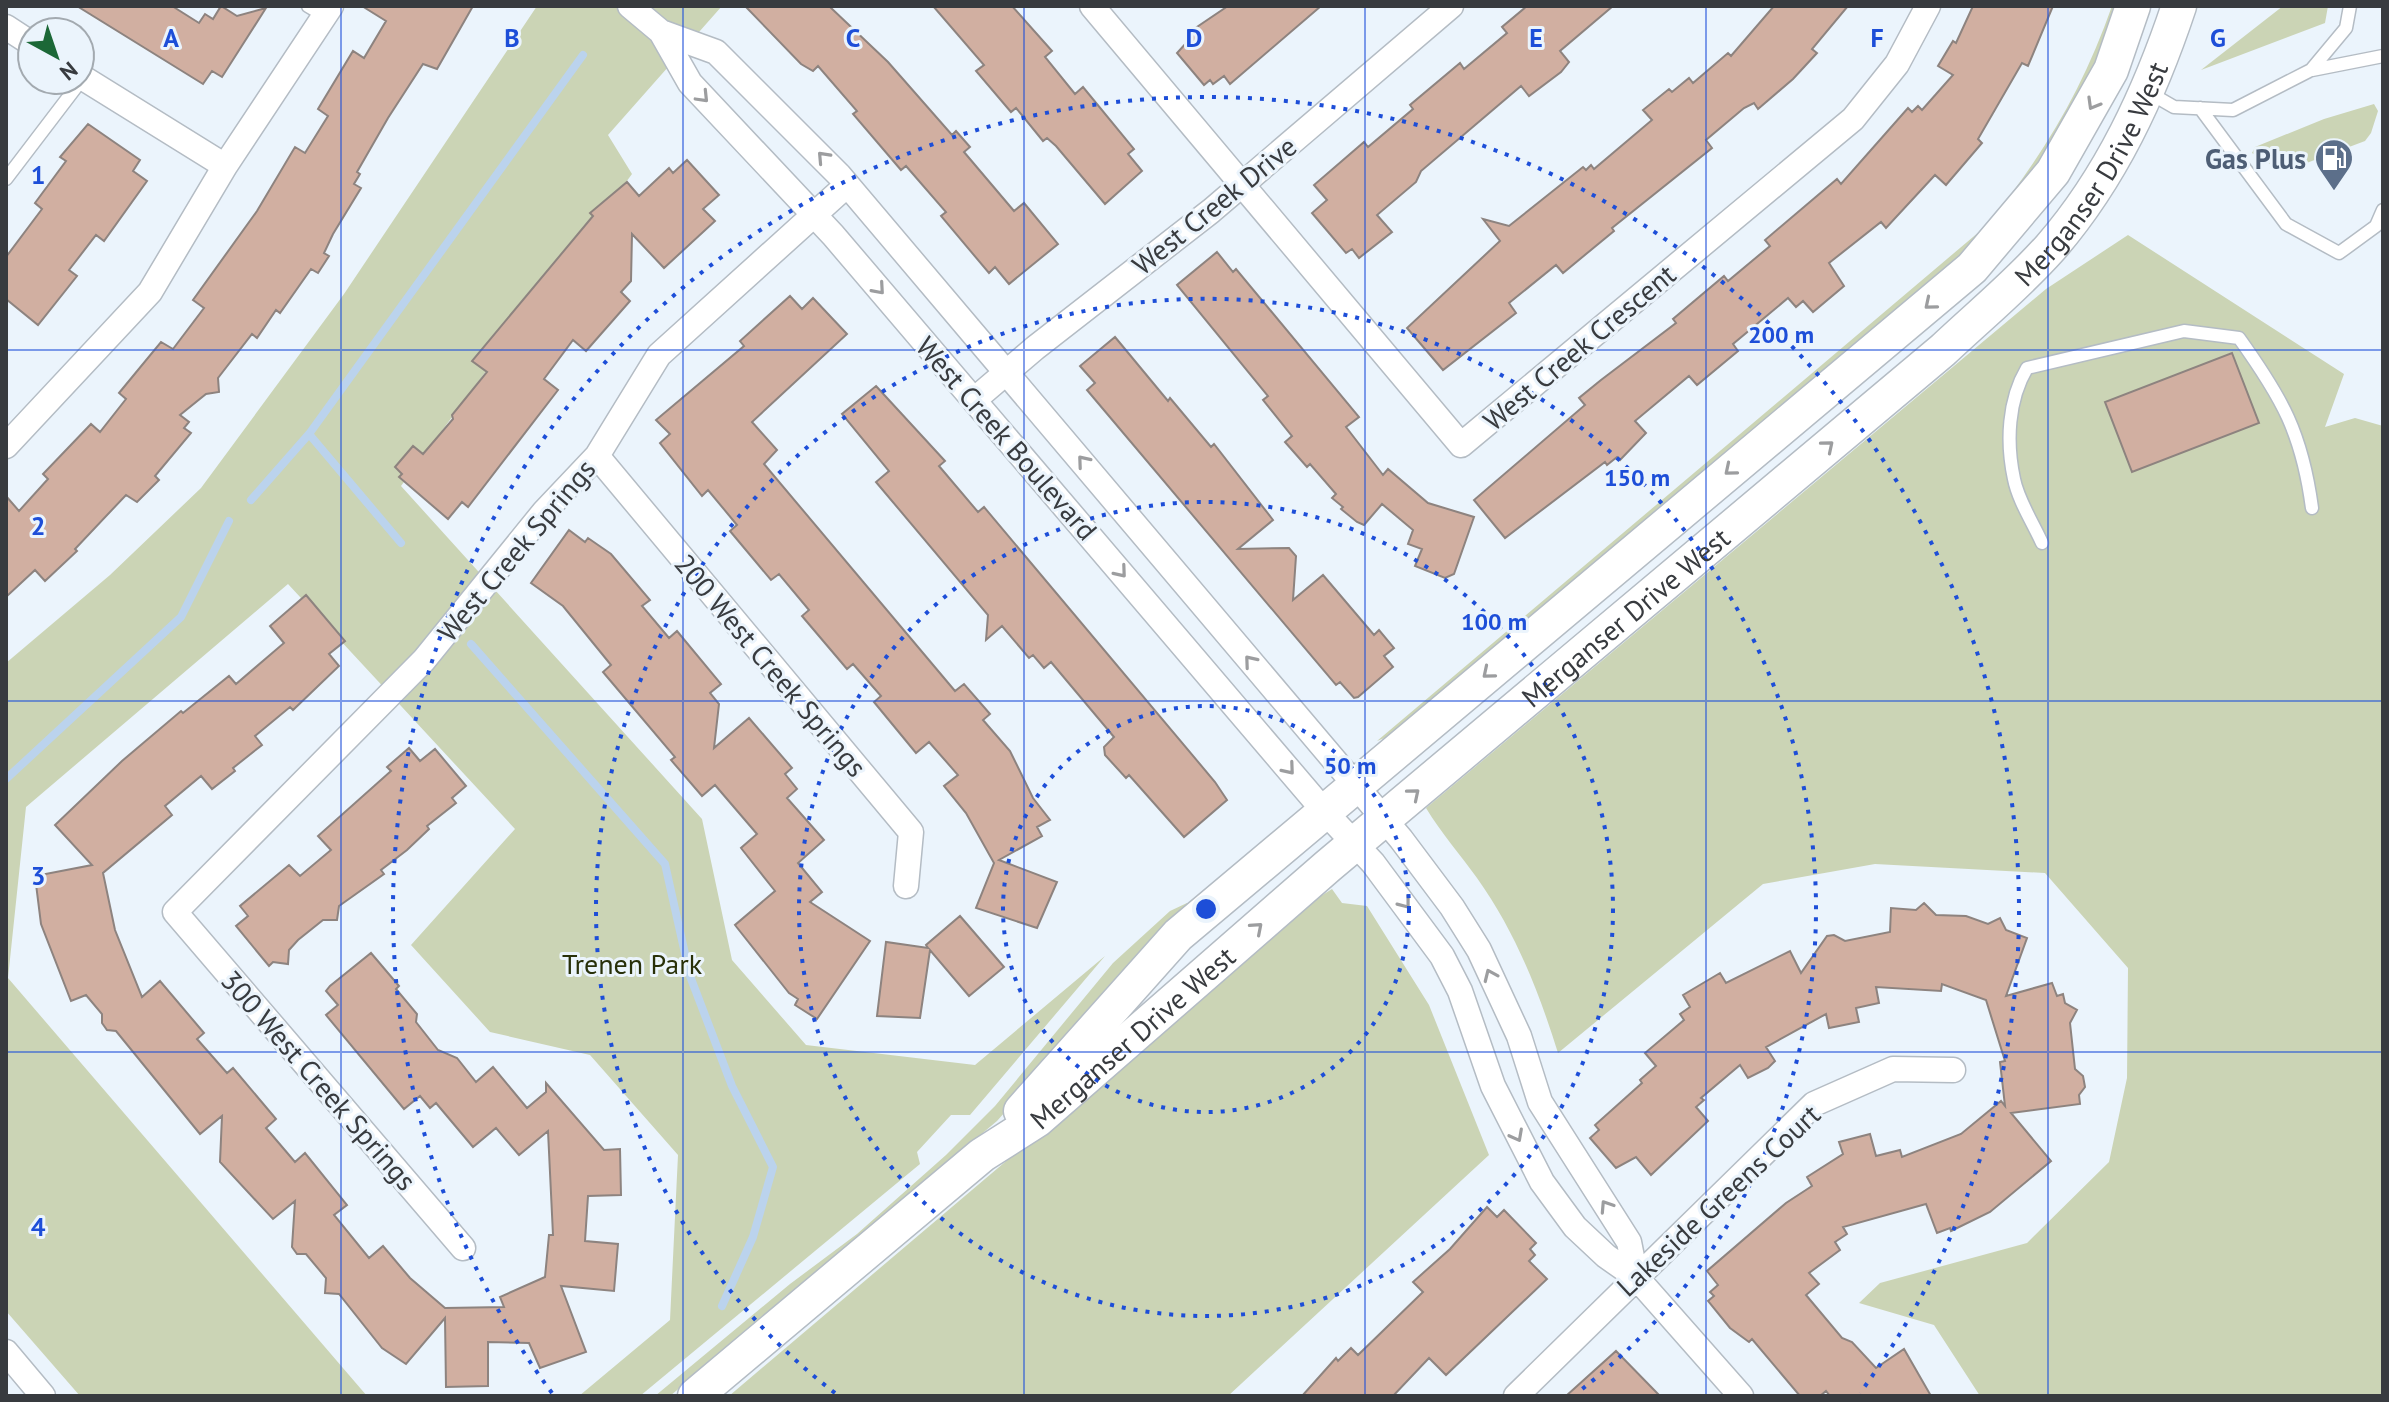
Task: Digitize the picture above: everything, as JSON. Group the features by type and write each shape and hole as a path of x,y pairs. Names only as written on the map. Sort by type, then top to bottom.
{"street":[{"name":"West Creek Boulevard","path":"630,6 661,32 716,52 847,185 1384,819 1452,907 1479,950 1519,1036 1540,1102 1629,1242 1636,1277"},
{"path":"1092,6 1241,185"},
{"name":"West Creek Drive","path":"974,400 1241,185 1451,6"},
{"name":"West Creek Crescent","path":"1241,185 1461,445 1853,119 1897,64 1928,6"},
{"name":"Merganser Drive West","path":"982,1155 1178,935 1972,268 2053,172 2111,70 2133,6"},
{"name":"Merganser Drive West","path":"695,1396 982,1155 1037,1120 1354,844 1943,350 2019,280 2081,208 2148,92 2179,6"},
{"path":"6,446 150,292 321,9"},
{"name":"West Creek Boulevard","path":"661,32 690,83 813,213 1398,895 1442,956 1460,991 1493,1086 1542,1182 1575,1227 1606,1256 1636,1277"},
{"path":"2111,70 2148,92"},
{"path":"96,86 225,166"},
{"name":"West Creek Springs","path":"175,912 424,660 544,512 597,456 659,355 847,185"},
{"name":"200 West Creek Springs","path":"597,456 911,832 906,886"},
{"name":"300 West Creek Springs","path":"175,912 463,1248"},
{"name":"Lakeside Greens Court","path":"1516,1396 1814,1104 1893,1069 1953,1070"},
{"path":"1636,1277 1741,1396"},
{"path":"6,1352 43,1396"}],"lane":[{"path":"2311,70 2346,28 2350,6"},
{"path":"2148,92 2174,107 2233,110 2311,70 2383,56"},
{"path":"6,179 68,96"},
{"path":"2200,108 2286,224 2339,253 2376,226 2383,210"},
{"path":"2042,543 2014,481 2010,418 2017,386 2027,368 2184,331 2239,338 2248,350 2294,424 2312,508"}],"green space":[{"name":"Trenen Park","path":"537,6 722,6 608,135 632,174 401,486 702,819 732,960 806,1045 975,1065 1105,956 970,1115 951,1115 917,1152 920,1164 640,1396 579,1396 670,1320 678,1155 590,1055 490,1032 411,945 515,829 288,584 26,807 8,978 367,1396 80,1396 6,1311 6,663 110,575 201,488 344,294"},
{"path":"2112,6 2119,6 2105,41 2059,132 2021,187 1975,243 1454,682 1387,737 1377,741 1986,226 2025,175 2059,122 2088,66"},
{"path":"2283,6 2328,6 2325,23 2201,70"},
{"path":"2374,104 2378,111 2365,141 2296,167 2278,169 2252,153 2255,147 2324,119"},
{"path":"2128,235 2344,374 2325,427 2355,418 2383,426 2383,1396 1980,1396 1934,1325 1859,1303 1880,1283 2027,1243 2109,1162 2127,1078 2128,968 2045,873 1875,864 1763,884 1558,1053 1534,985 1503,919 1426,808 2046,289"},
{"path":"1332,889 1342,903 1367,906 1429,1005 1489,1155 1228,1396 729,1396 1313,901"},
{"path":"1191,903 997,1121 670,1396 655,1396 790,1284 857,1234 946,1155 995,1106 1113,963 1170,911"}],"building":[{"path":"77,6 172,6 199,23 205,14 213,19 221,6 237,16 266,8 222,77 212,71 203,84"},
{"path":"362,6 473,6 437,69 423,64 388,118 357,172 360,174 354,184 361,188 333,234 324,253 329,256 318,273 311,269 280,313 276,310 257,338 252,334 218,378 219,392 206,394 180,415 189,422 184,428 191,433 155,476 159,480 137,502 126,495 75,549 77,551 45,581 35,570 6,597 6,496 19,511 48,479 43,474 91,424 100,432 126,399 119,393 161,342 173,349 204,308 193,300 257,211 295,147 305,153 328,116 318,109 353,51 364,58 386,21"},
{"path":"745,6 829,6 888,62 952,135 956,131 970,147 964,152 1014,211 1024,203 1058,244 1009,284 995,267 989,273 941,216 946,212 906,166 901,170 853,114 857,111 818,66 813,71 801,64"},
{"path":"933,6 1012,6 1052,51 1045,57 1075,94 1083,87 1134,149 1128,154 1142,171 1105,204 1056,146 1047,138 1043,141 1016,108 1011,112 976,71 984,65"},
{"path":"1228,6 1321,6 1230,84 1224,76 1213,84 1210,80 1204,85 1177,53 1188,41 1188,33"},
{"path":"1527,6 1613,6 1560,51 1569,62 1561,72 1529,96 1521,86 1421,171 1416,182 1377,215 1392,232 1359,258 1352,249 1346,253 1312,213 1327,200 1314,185 1364,142 1368,147 1413,109 1410,105 1460,63 1464,69 1507,33 1502,27"},
{"path":"1774,6 1848,6 1812,49 1817,53 1793,79 1758,109 1754,103 1744,108 1706,140 1712,148 1612,228 1614,231 1563,273 1556,265 1509,303 1516,313 1443,370 1407,328 1500,241 1483,219 1509,226 1583,167 1586,170 1591,165 1594,169 1652,120 1643,110 1669,89 1672,92 1689,78 1693,83 1728,53 1731,56"},
{"path":"1973,6 2053,6 2028,66 2022,63 1978,139 1982,143 1946,185 1935,175 1886,228 1881,222 1829,263 1844,286 1813,312 1803,301 1796,307 1788,298 1733,344 1738,351 1697,385 1689,376 1635,421 1646,433 1620,460 1617,457 1607,465 1605,462 1505,538 1474,500 1585,405 1579,398 1676,323 1673,319 1724,276 1728,281 1770,246 1765,240 1837,179 1841,184 1908,108 1912,112 1918,106 1922,110 1953,75 1938,66 1953,41 1956,43"},
{"path":"88,124 140,160 133,171 147,181 104,241 96,235 69,270 77,276 38,325 6,299 6,257 42,209 35,203 66,161 60,157"},
{"path":"687,160 719,195 703,209 715,221 664,268 632,234 631,281 621,292 630,301 586,351 573,340 544,379 558,390 468,507 462,502 448,519 399,477 402,474 395,467 413,446 423,454 453,419 452,415 487,372 472,361 593,216 590,213 627,182 639,196 669,168 673,173"},
{"path":"1217,252 1233,272 1236,269 1359,417 1346,427 1383,475 1388,469 1428,503 1474,517 1454,574 1445,578 1415,566 1422,549 1408,544 1413,530 1382,504 1364,525 1357,522 1332,498 1336,494 1310,464 1307,467 1285,442 1292,436 1263,400 1268,396 1177,285"},
{"path":"790,296 802,309 813,298 847,334 752,422 777,450 764,464 955,691 964,684 990,714 983,720 1010,751 1033,798 1050,820 1037,827 1042,836 999,860 1057,882 1037,928 976,908 994,863 966,813 944,786 958,775 929,742 916,753 874,702 881,696 853,664 847,669 802,616 809,610 779,574 771,580 730,531 737,525 708,490 702,496 660,443 670,434 656,420 744,346 740,341"},
{"path":"1115,337 1168,401 1170,398 1211,447 1214,444 1273,520 1238,549 1289,548 1296,556 1293,600 1323,575 1374,635 1379,630 1394,648 1384,656 1393,667 1358,697 1354,698 1340,682 1336,685 1087,390 1095,383 1080,366"},
{"path":"2232,353 2259,423 2132,472 2105,402"},
{"path":"876,386 945,461 939,466 978,512 984,507 1215,782 1227,800 1184,837 1129,775 1126,778 1105,755 1104,747 1114,737 1051,662 1044,668 1033,655 1029,658 1002,626 986,640 988,615 876,482 889,471 842,414"},
{"path":"569,530 585,542 588,538 611,554 650,600 642,606 669,638 677,631 721,684 710,693 719,704 714,748 749,718 792,768 785,774 797,789 787,798 824,840 798,863 822,892 810,902 870,941 817,1019 795,1005 798,999 789,993 735,925 775,891 741,848 757,834 715,785 702,796 671,760 675,757 603,672 611,665 563,606 531,583"},
{"path":"306,595 345,641 329,654 339,666 293,710 290,707 255,736 262,745 233,768 235,771 212,789 201,776 165,806 172,815 103,873 115,930 142,997 160,981 204,1033 197,1039 227,1073 233,1068 276,1119 266,1128 295,1162 305,1153 347,1205 334,1215 369,1258 383,1246 410,1278 445,1308 504,1307 500,1297 545,1277 549,1235 553,1235 548,1131 519,1155 496,1128 473,1147 436,1103 430,1108 420,1096 404,1109 326,1015 338,1005 326,991 330,986 371,953 399,986 396,989 417,1014 416,1022 438,1050 457,1058 476,1082 493,1067 527,1108 546,1092 546,1083 604,1150 620,1149 621,1195 588,1196 585,1241 618,1244 614,1291 561,1286 586,1352 540,1368 529,1343 488,1342 488,1386 446,1387 445,1318 406,1364 382,1348 339,1294 325,1293 326,1278 306,1254 297,1254 292,1247 295,1201 273,1219 220,1162 222,1116 200,1134 116,1031 107,1030 102,1023 102,1014 86,995 71,1001 41,924 35,876 92,865 55,825 122,761 181,711 183,713 229,676 236,684 284,643 270,626"},
{"path":"409,748 420,761 435,749 466,786 452,798 456,803 427,826 429,829 407,850 381,870 384,874 339,906 337,920 323,920 298,940 289,950 288,964 273,962 269,966 236,926 248,916 240,906 289,865 300,876 331,850 318,836 391,771 387,767"},
{"path":"1924,903 1936,915 1966,916 1988,924 2000,918 2006,930 2027,938 2006,996 2052,983 2057,996 2063,994 2065,1003 2077,1010 2070,1023 2075,1069 2083,1076 2085,1087 2079,1095 2080,1104 2011,1113 2051,1161 1990,1212 1951,1231 1950,1228 1937,1233 1926,1204 1843,1227 1847,1234 1835,1242 1840,1250 1809,1273 1819,1284 1806,1295 1842,1338 1852,1342 1876,1368 1904,1349 1931,1396 1830,1396 1826,1391 1820,1396 1800,1396 1752,1339 1749,1342 1730,1328 1708,1301 1714,1296 1710,1292 1718,1285 1707,1271 1786,1203 1812,1186 1807,1177 1843,1154 1839,1142 1870,1134 1876,1156 1900,1150 1902,1157 1961,1134 2001,1101 2005,1106 2000,1062 2005,1061 1986,1000 1942,984 1941,991 1876,987 1879,1003 1856,1008 1859,1022 1829,1028 1826,1014 1766,1047 1775,1061 1768,1068 1748,1078 1740,1065 1701,1098 1704,1100 1696,1107 1708,1121 1651,1175 1636,1157 1616,1168 1590,1138 1599,1130 1595,1125 1642,1083 1640,1080 1656,1066 1645,1053 1684,1020 1680,1014 1690,1007 1683,995 1720,973 1726,983 1790,951 1801,973 1827,936 1834,935 1845,941 1890,932 1891,908 1916,910"},
{"path":"960,916 1004,967 969,996 930,950 920,1018 877,1016 886,942 928,948 926,945"},
{"path":"1487,1207 1497,1217 1504,1210 1536,1243 1530,1249 1535,1255 1529,1261 1547,1279 1446,1375 1429,1358 1393,1396 1302,1396 1336,1358 1338,1361 1351,1348 1358,1355 1423,1292 1413,1282 1450,1249"},
{"path":"1616,1351 1660,1396 1566,1396"}],"waterway":[{"path":"251,500 309,434 583,55"},
{"path":"309,434 401,543"},
{"path":"6,779 181,617 229,521"},
{"path":"471,644 665,864 690,976 732,1086 773,1167 753,1237 722,1306"}],"place":[{"name":"Gas Plus","path":"2334,192"}]}
